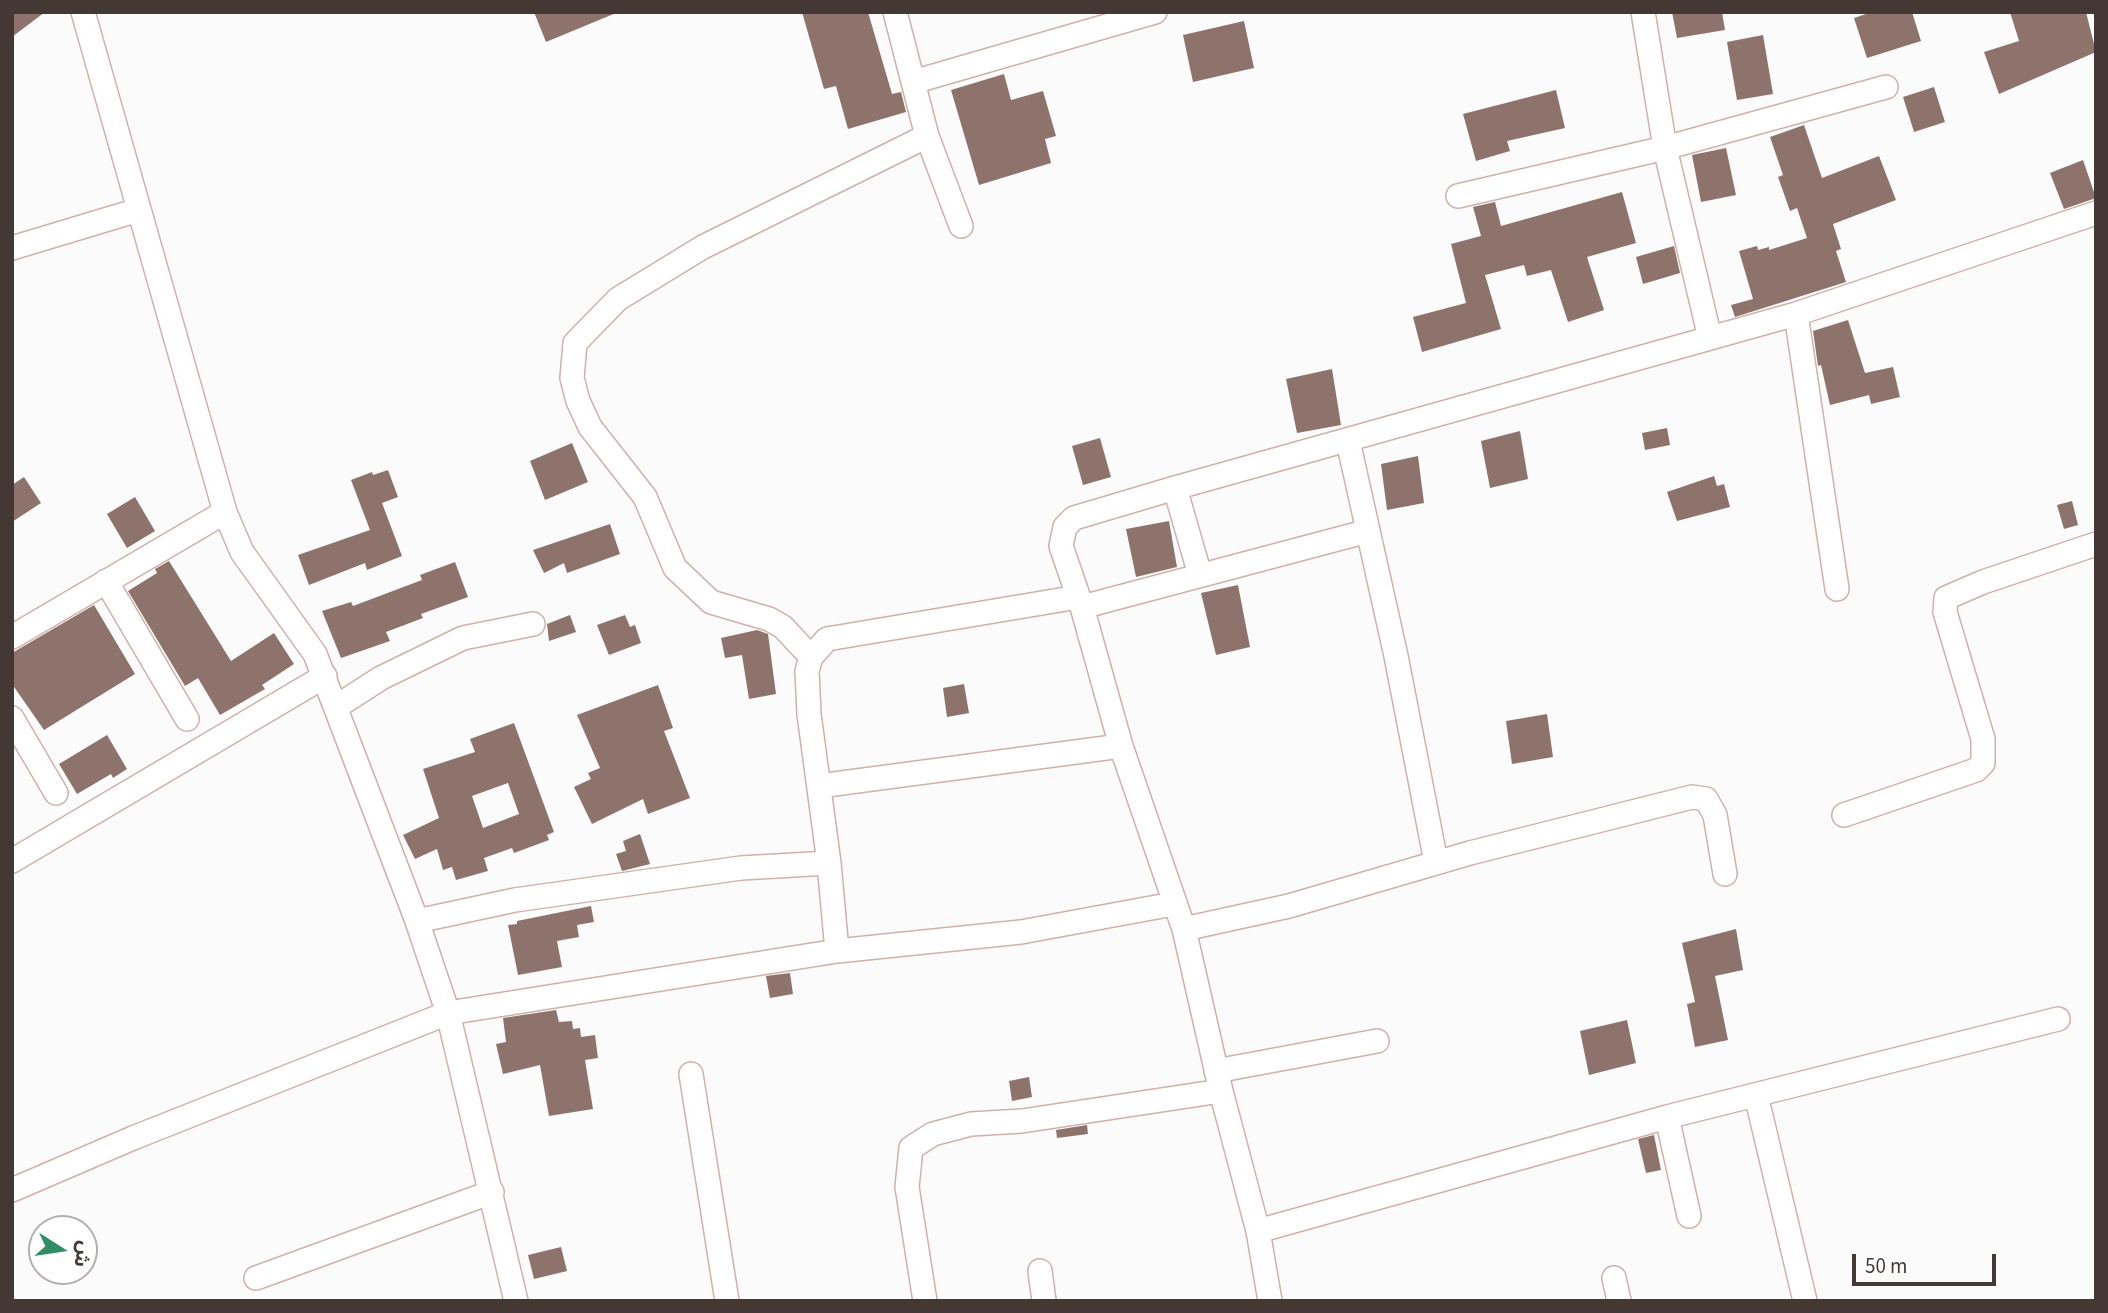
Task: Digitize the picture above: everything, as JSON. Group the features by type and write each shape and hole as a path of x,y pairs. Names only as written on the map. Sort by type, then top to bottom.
{"street":[{"path":"83,12 225,512 242,552 303,634 325,676 417,921 448,1013 516,1301"},
{"path":"895,12 927,136 961,226"},
{"path":"912,82 1155,12"},
{"path":"1643,12 1665,148 1710,338"},
{"path":"1458,196 1665,148 1886,87"},
{"path":"811,657 783,627 769,619 711,602 674,568 645,497 590,427 578,401 572,378 575,343 618,299 703,247 927,136"},
{"path":"12,248 138,210"},
{"path":"1270,1301 1258,1231 1219,1081 1184,929 1173,904 1121,746 1080,602 1061,546 1065,527 1074,518 1175,488 1796,314 2096,213"},
{"path":"1796,314 1837,589"},
{"path":"1348,441 1436,862"},
{"path":"1175,488 1200,575"},
{"path":"12,637 225,512"},
{"path":"837,951 830,863 809,715 807,671 811,657 827,639 1080,602 1200,575 1368,531"},
{"path":"1844,816 1976,770 1983,763 1983,739 1945,612 1946,598 1983,582 2096,544"},
{"path":"106,581 187,719"},
{"path":"336,707 381,678 463,638 533,624"},
{"path":"12,861 325,676"},
{"path":"12,718 56,793"},
{"path":"820,786 1121,746"},
{"path":"1184,929 1289,906 1436,862 1692,797 1706,799 1715,815 1725,874"},
{"path":"417,921 515,900 741,868 830,863"},
{"path":"12,1190 133,1138 448,1013 837,951 1021,932 1173,904"},
{"path":"1258,1231 1667,1117 2058,1019"},
{"path":"925,1301 907,1187 911,1148 933,1134 971,1124 1022,1121 1219,1081 1377,1041"},
{"path":"691,1074 727,1301"},
{"path":"1756,1094 1805,1301"},
{"path":"1667,1117 1689,1216"},
{"path":"256,1278 492,1192"},
{"path":"1040,1271 1044,1301"},
{"path":"1614,1278 1619,1301"}],"building":[{"path":"12,12 45,12 12,37"},
{"path":"534,12 616,12 616,13 546,42"},
{"path":"802,12 868,12 892,94 901,92 906,112 848,129 836,86 824,89"},
{"path":"1672,12 1722,12 1725,30 1677,38"},
{"path":"1872,12 1912,12 1921,41 1867,58 1854,18"},
{"path":"2010,12 2086,12 2096,52 1999,94 1984,52 2019,41"},
{"path":"1244,21 1254,68 1193,82 1183,35"},
{"path":"1763,35 1773,94 1737,100 1727,42"},
{"path":"1004,74 1011,100 1043,91 1056,136 1045,139 1051,163 979,185 951,90"},
{"path":"1934,87 1945,122 1914,132 1903,97"},
{"path":"1556,90 1565,128 1507,141 1510,151 1476,161 1463,114"},
{"path":"1804,125 1822,178 1879,156 1896,200 1833,224 1841,249 1836,251 1846,282 1735,317 1731,305 1753,299 1739,251 1757,246 1758,250 1769,247 1769,250 1807,238 1797,208 1790,211 1778,177 1783,175 1770,137"},
{"path":"1726,148 1736,195 1701,202 1692,155"},
{"path":"2083,160 2096,198 2064,209 2050,173"},
{"path":"1622,192 1636,243 1587,257 1604,310 1568,322 1551,270 1527,276 1524,265 1485,275 1501,329 1422,352 1413,317 1466,303 1451,244 1481,236 1473,207 1495,202 1501,226"},
{"path":"1674,246 1680,273 1643,284 1636,257"},
{"path":"1848,320 1865,373 1893,367 1900,397 1871,404 1869,395 1830,405 1821,365 1818,366 1813,331"},
{"path":"1332,369 1341,425 1297,433 1286,379"},
{"path":"1667,428 1670,445 1645,450 1642,433"},
{"path":"1520,431 1528,479 1490,488 1481,441"},
{"path":"1100,438 1111,477 1083,485 1072,446"},
{"path":"572,443 588,482 545,500 530,461"},
{"path":"1418,456 1424,503 1387,510 1381,464"},
{"path":"388,470 398,497 382,503 402,556 367,570 365,563 309,585 298,555 370,530 351,480 372,472 373,475"},
{"path":"1714,476 1717,486 1724,484 1730,507 1677,521 1667,492"},
{"path":"24,477 41,503 12,522 12,485"},
{"path":"135,497 155,531 127,548 107,514"},
{"path":"2072,501 2078,525 2064,529 2057,505"},
{"path":"1169,521 1177,567 1136,577 1126,529"},
{"path":"610,524 620,554 567,573 564,563 544,573 533,550"},
{"path":"169,561 231,661 274,633 294,664 262,685 265,689 220,715 198,678 185,686 128,591 157,573 155,569"},
{"path":"455,562 468,597 421,614 423,618 386,632 390,641 341,658 322,611 351,602 353,606 422,580 420,575"},
{"path":"1238,585 1250,647 1216,655 1201,593"},
{"path":"94,605 135,674 44,730 12,684 12,653"},
{"path":"570,615 576,632 549,641 547,624"},
{"path":"625,615 630,627 635,625 641,643 609,655 597,625"},
{"path":"757,630 768,634 776,694 749,699 742,655 725,658 721,638"},
{"path":"964,684 969,713 947,717 943,688"},
{"path":"658,685 673,728 664,731 690,798 648,814 643,799 592,824 574,787 591,779 588,773 600,768 577,715"},
{"path":"1547,714 1553,757 1512,764 1506,721"},
{"path":"514,723 554,832 547,835 549,840 514,853 512,848 484,858 488,871 456,880 452,867 443,870 437,849 415,859 403,835 439,818 423,769 475,752 470,739","holes":["508,783 519,814 483,828 472,796"]},
{"path":"107,735 127,769 113,778 111,774 77,794 59,764"},
{"path":"640,834 650,864 622,871 616,854 626,851 623,841"},
{"path":"591,906 594,922 577,925 579,937 557,941 562,967 518,975 508,925"},
{"path":"1736,929 1743,970 1715,976 1728,1040 1695,1047 1687,1004 1695,1002 1682,943"},
{"path":"790,973 793,994 770,998 766,976"},
{"path":"556,1010 559,1022 572,1021 573,1029 580,1028 581,1037 595,1035 598,1058 585,1060 593,1109 549,1116 540,1065 503,1074 496,1044 506,1042 503,1018"},
{"path":"1627,1020 1636,1063 1589,1075 1580,1031"},
{"path":"1029,1077 1032,1097 1012,1101 1009,1081"},
{"path":"1087,1125 1088,1134 1057,1138 1056,1130"},
{"path":"1654,1135 1661,1170 1646,1173 1638,1139"},
{"path":"561,1247 567,1271 534,1279 528,1255"}]}
